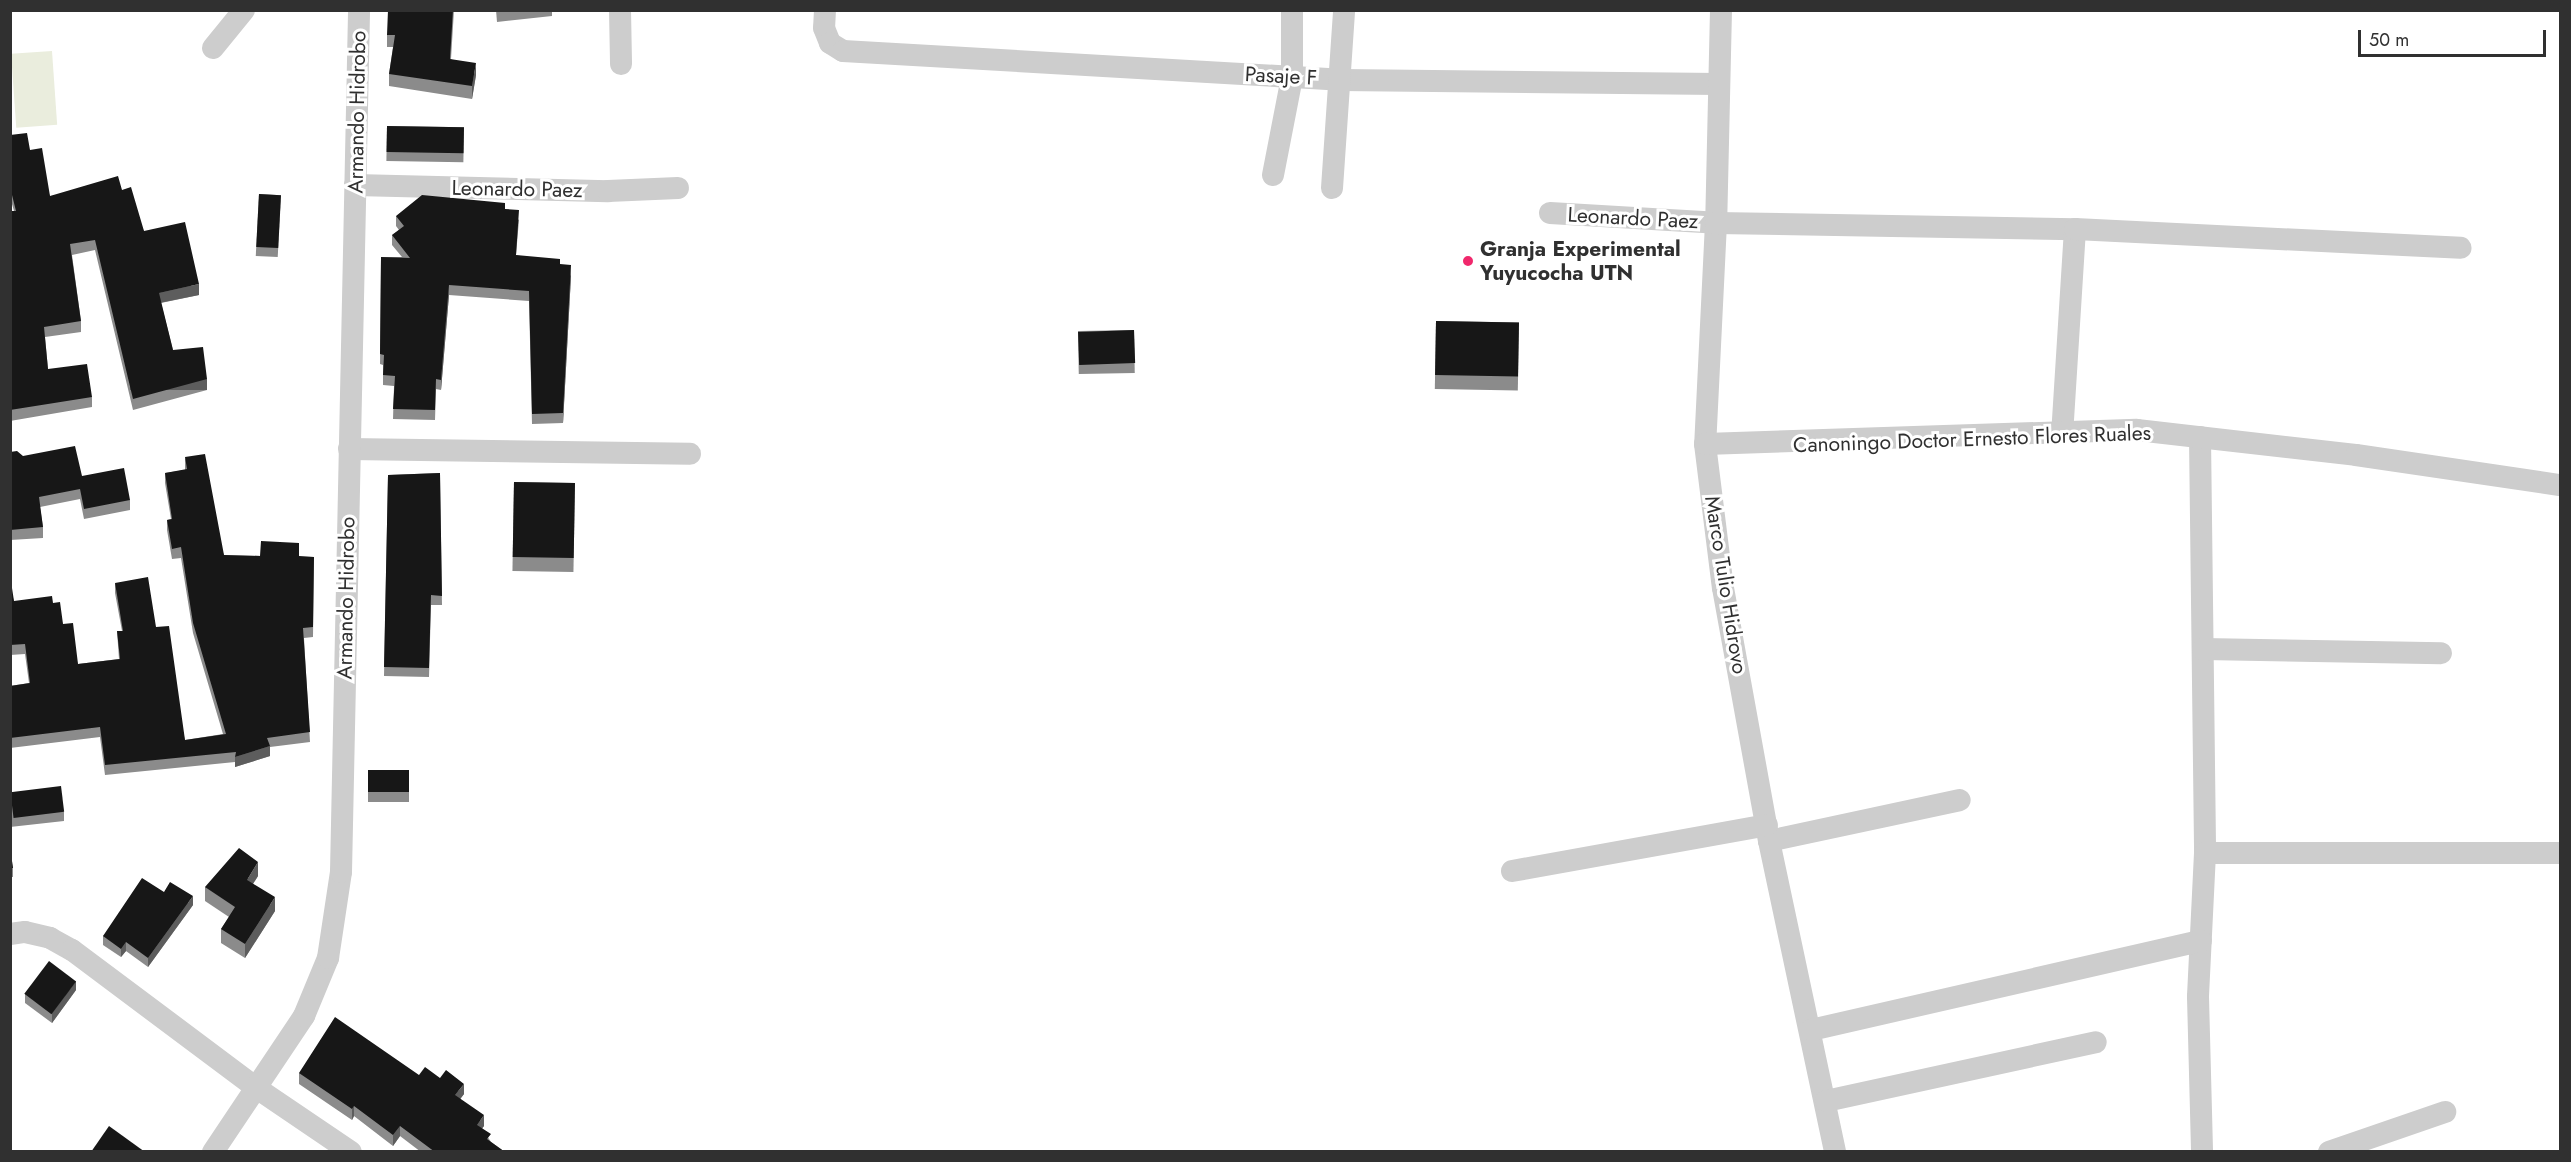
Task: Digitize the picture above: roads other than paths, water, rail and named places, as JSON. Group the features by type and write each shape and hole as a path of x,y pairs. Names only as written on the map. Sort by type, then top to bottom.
{"street":[{"path":"213,48 244,10"},
{"name":"Armando Hidrobo","path":"213,1152 258,1089 304,1016 328,958 341,872 359,10"},
{"path":"620,10 621,64"},
{"name":"Pasaje F","path":"825,10 824,28 830,43 843,51 1340,80 1719,84"},
{"path":"1273,175 1292,77 1292,10"},
{"path":"1332,188 1344,10"},
{"name":"Marco Tulio Hidrovo","path":"1721,10 1716,223 1705,444 1723,588 1768,833 1835,1152"},
{"name":"Leonardo Paez","path":"355,185 608,191 678,188"},
{"name":"Leonardo Paez","path":"1550,213 1716,223 2075,229 2461,248"},
{"path":"2062,433 2075,229"},
{"name":"Canoningo Doctor Ernesto Flores Ruales","path":"1705,444 2137,430 2560,484"},
{"path":"2200,437 2205,853 2198,1008 2202,1152"},
{"path":"349,449 690,454"},
{"path":"2204,649 2441,653"},
{"path":"1512,871 1768,833 1960,800"},
{"path":"2205,853 2560,853"},
{"path":"10,934 25,932 50,938 72,950 258,1089 351,1152"},
{"path":"1811,1030 2201,941"},
{"path":"1826,1101 2096,1042"},
{"path":"2329,1152 2445,1112"}],"place":[{"name":"Granja Experimental Yuyucocha UTN","path":"1468,261"}]}
